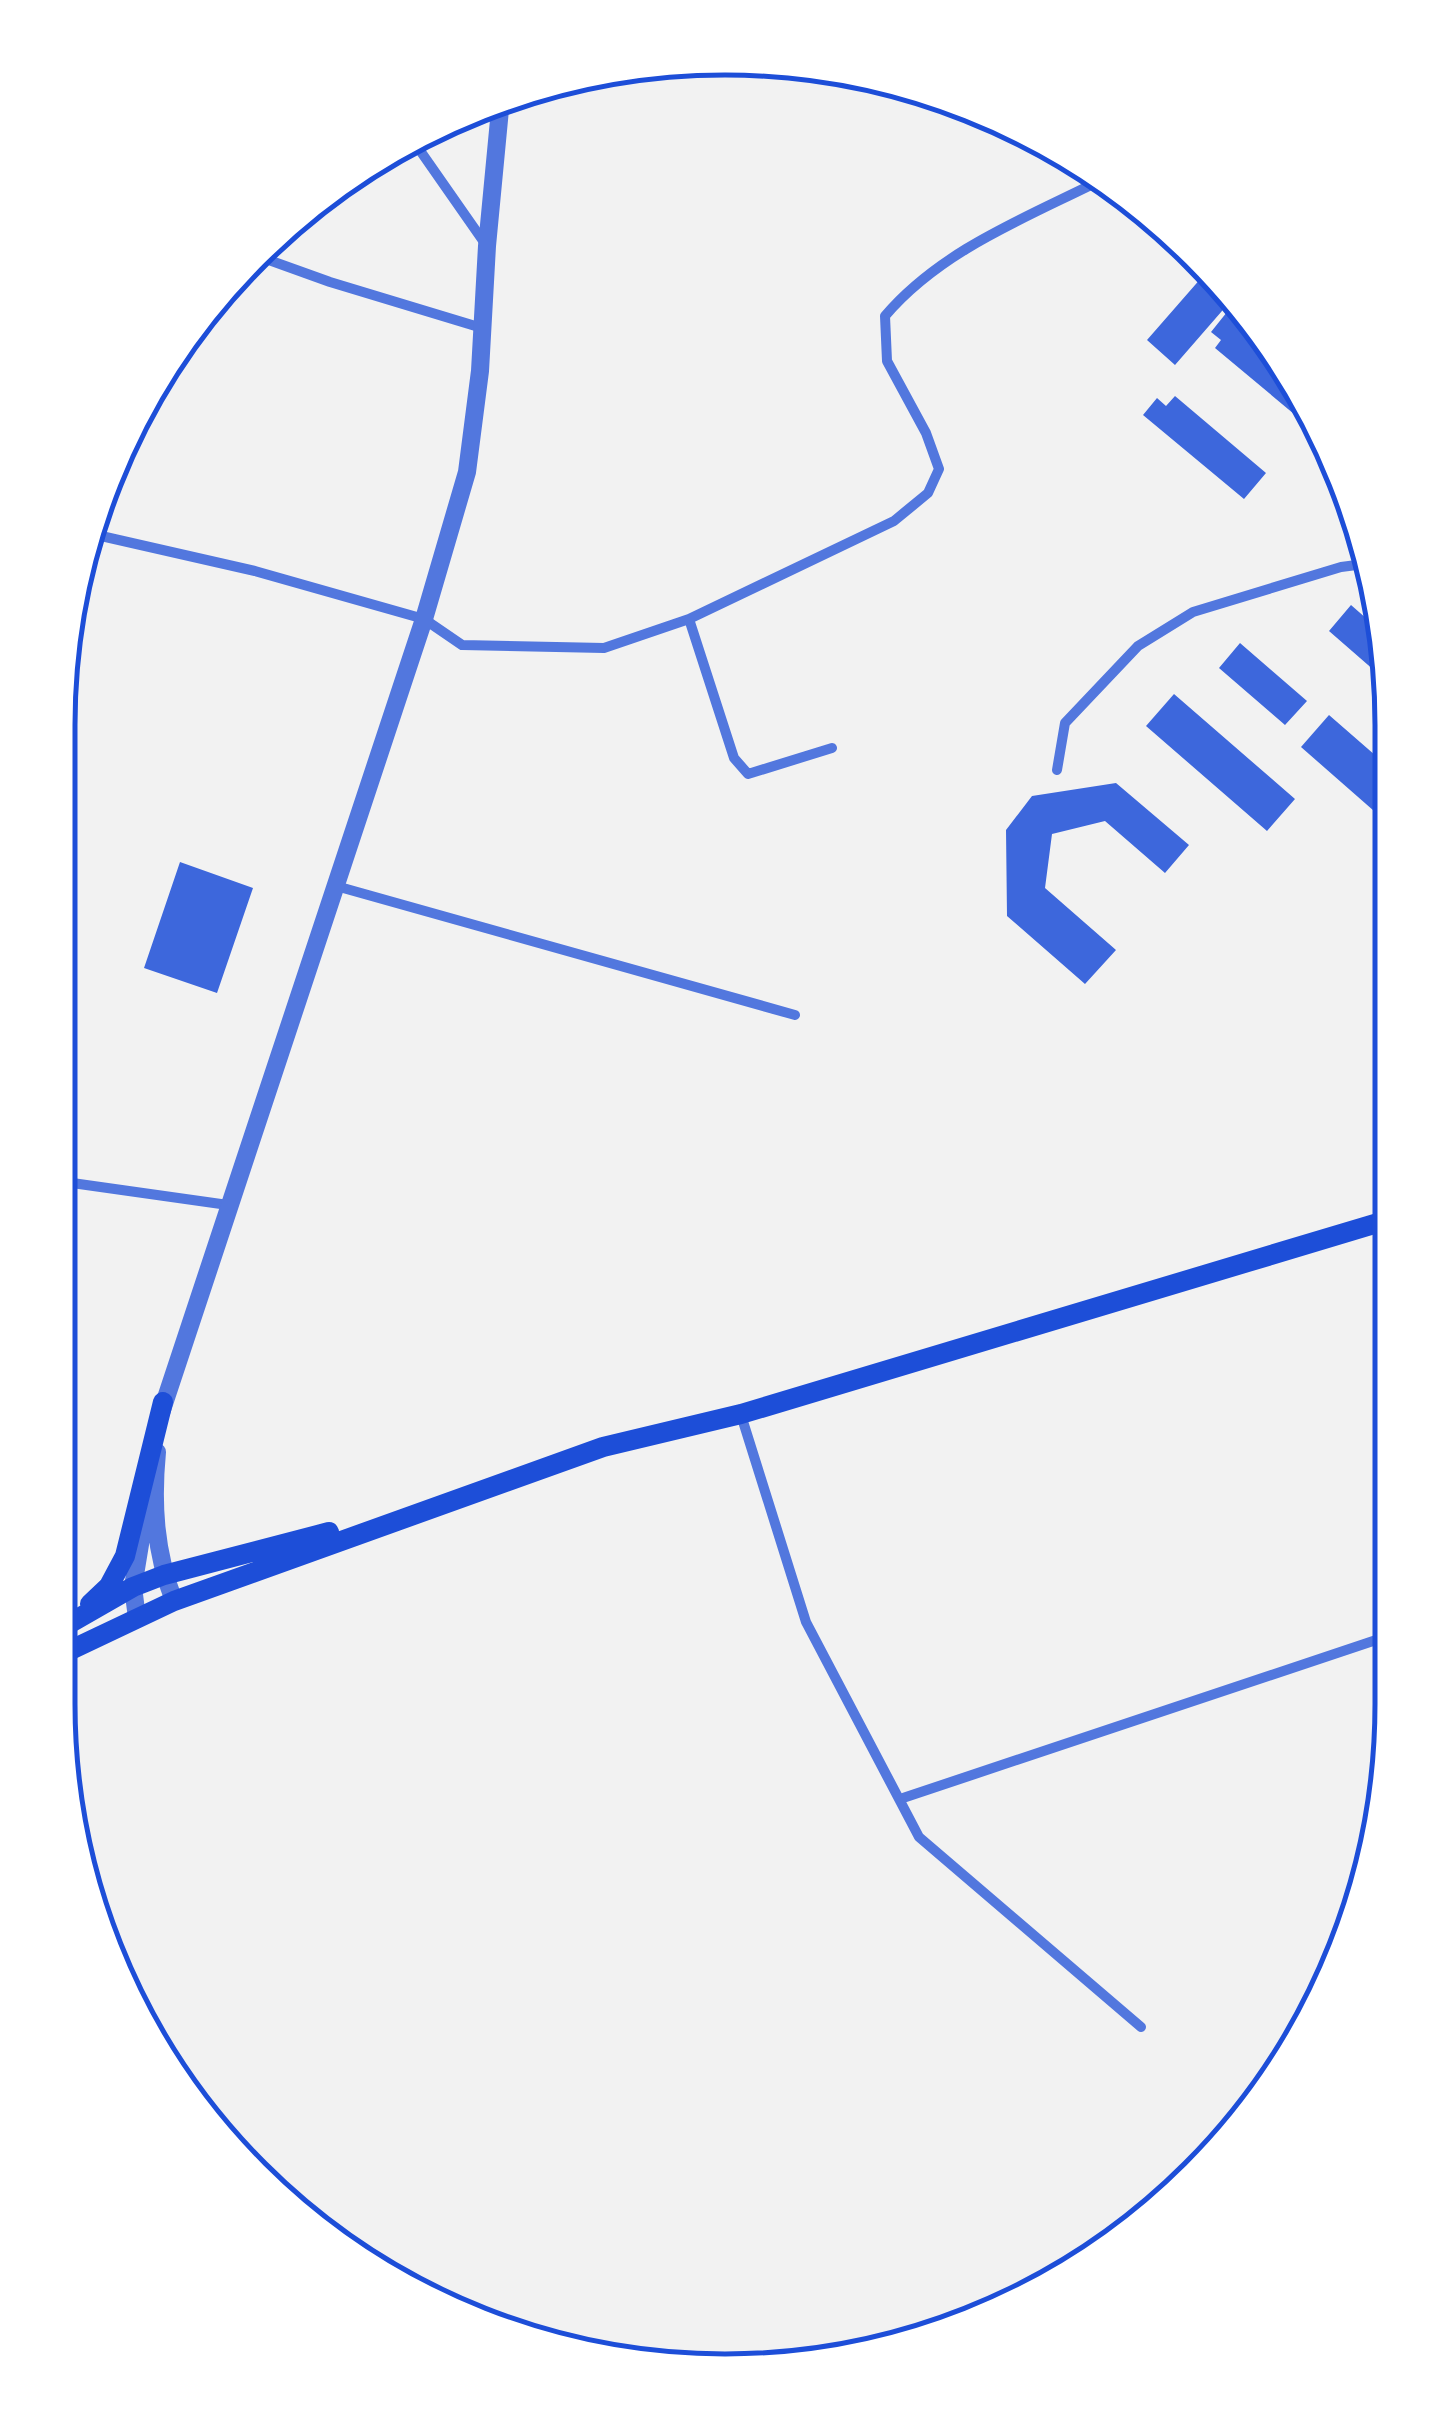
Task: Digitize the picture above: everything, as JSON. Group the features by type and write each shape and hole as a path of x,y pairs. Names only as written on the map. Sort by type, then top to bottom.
{"main road":[{"path":"75,1647 174,1601 603,1447 741,1414 1375,1224"},
{"path":"75,1616 108,1586 124,1556 162,1402"},
{"path":"75,1620 133,1587 164,1575 447,1502"}],"street":[{"path":"137,1618 133,1587 162,1402 424,620 467,472 480,372 486,246 499,115"},
{"path":"420,151 486,246"},
{"path":"103,536 256,571 424,620 462,645 604,648 689,619 894,521 928,493 939,469 926,433 887,361 885,316 907,290 952,255 1088,186"},
{"path":"270,260 482,328"},
{"path":"1057,770 1065,723 1138,646 1194,612 1355,566"},
{"path":"689,619 734,758 748,774 832,748"},
{"path":"336,886 796,1015"},
{"path":"75,1183 228,1205"},
{"path":"162,1402 154,1494 157,1540 174,1601"},
{"path":"741,1414 806,1622 919,1837 1142,2027"},
{"path":"900,1799 1375,1640"}],"building":[{"path":"1199,280 1224,308 1175,365 1147,340"},
{"path":"1227,312 1296,416 1215,348 1221,340 1211,332"},
{"path":"1175,396 1266,473 1244,499 1143,415 1157,398 1166,406"},
{"path":"1351,605 1366,618 1372,669 1329,631"},
{"path":"1240,643 1307,701 1285,725 1219,668"},
{"path":"1174,694 1295,799 1267,831 1146,726"},
{"path":"1329,715 1375,755 1375,812 1301,747"},
{"path":"1116,783 1189,845 1165,873 1105,821 1052,834 1045,888 1116,950 1085,984 1007,916 1006,830 1032,796"},
{"path":"180,862 253,888 217,993 144,968"}]}
